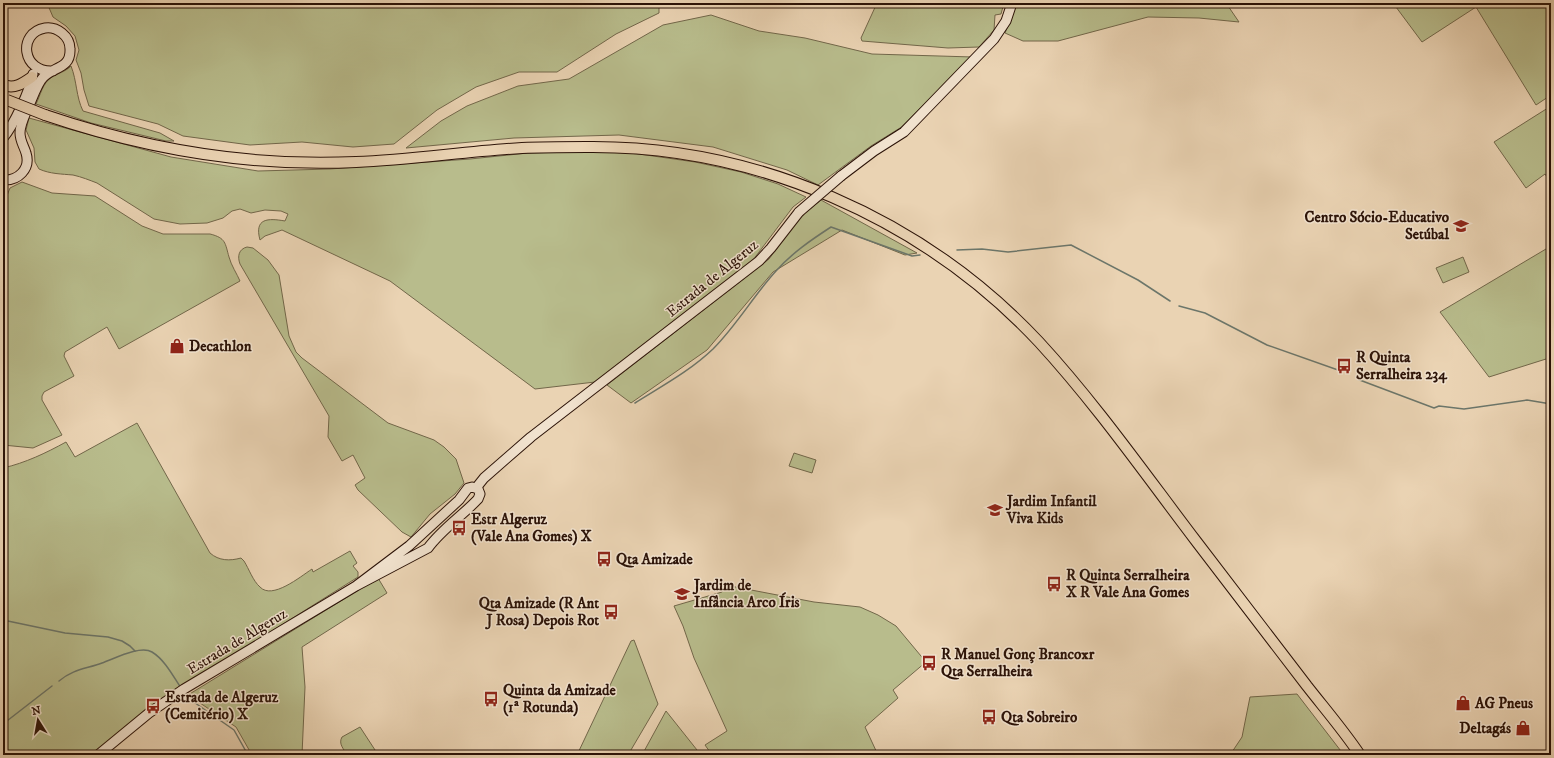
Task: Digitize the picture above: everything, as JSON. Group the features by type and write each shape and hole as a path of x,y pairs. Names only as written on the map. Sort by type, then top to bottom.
{"highway":[{"path":"3,85 11,87 17,86 32,77"},
{"path":"4,99 45,115 124,139 180,150 233,158 274,162 357,162 522,148 619,147 678,152 748,167 806,186 858,209 914,240 969,278 999,303 1039,342 1088,399 1360,755"},
{"path":"1257,622 1270,643 1353,755"}],"main road":[{"name":"Estrada de Algeruz","path":"356,586 420,537 465,494 468,488 476,488 484,478 531,437 759,261 799,212 841,176 874,151 904,132 994,39 1006,20 1012,3"},
{"path":"52,28 58,30 68,39 70,52 65,64 60,69 53,71 46,72 34,66 26,53 29,40 35,33 40,30 52,28"},
{"path":"23,146 14,139 3,138 11,126 30,84 34,66"},
{"path":"5,182 18,177 25,168 27,158 20,134 23,121 40,81 53,71"},
{"path":"465,494 466,498 470,501 477,500 480,494 476,488"},
{"name":"Estrada de Algeruz","path":"98,755 149,713 182,690 356,586 428,546 442,530 477,500"},
{"path":"420,537 428,538 428,546"}],"green space":[{"path":"47,3 659,3 659,13 616,34 557,72 519,72 476,87 437,110 394,144 353,147 302,142 250,145 183,136 158,124 89,106 81,73 76,60 79,50 75,36 66,26 53,17"},
{"path":"877,3 1004,3 1001,14 995,15 994,30 979,47 948,48 862,41 861,38"},
{"path":"1017,3 1226,3 1239,22 1199,18 1148,17 1058,41 1023,41 1005,33"},
{"path":"1393,3 1551,3 1551,95 1536,105 1476,7 1422,42"},
{"path":"711,15 759,31 805,38 872,54 973,57 900,128 871,146 818,185 787,170 713,147 619,135 514,138 406,148 441,121 467,106 518,86 569,79 663,25"},
{"path":"71,66 83,111 160,133 174,141 166,141 91,123 36,104 46,82"},
{"path":"1551,106 1551,183 1545,174 1526,188 1494,142"},
{"path":"29,118 171,157 258,171 330,169 470,159 528,153 605,151 695,162 741,172 778,184 806,197 793,207 753,260 595,382 535,389 390,281 282,230 265,236 260,240 259,227 264,221 285,221 288,214 281,211 265,210 251,213 240,209 232,211 223,218 207,223 180,224 154,219 97,183 73,175 52,173 39,169 35,162 34,148 26,130"},
{"path":"22,182 52,193 95,196 142,226 163,234 210,234 219,237 224,242 231,263 240,281 119,349 107,327 65,352 64,356 74,376 44,392 42,396 42,400 62,435 33,448 3,445 3,212 10,188"},
{"path":"821,200 917,253 905,255 842,230 773,272 707,350 631,403 607,385 769,259 801,216"},
{"path":"1551,246 1551,298 1548,302 1551,304 1551,354 1546,359 1489,377 1440,312"},
{"path":"247,247 253,248 268,260 279,275 289,336 296,352 388,423 434,440 444,447 456,459 464,483 455,494 430,514 411,537 402,532 358,490 355,485 365,478 353,455 342,461 328,437 329,416 240,264 239,253 242,249"},
{"path":"1463,257 1469,272 1443,283 1436,268"},
{"path":"137,423 213,556 225,560 241,558 255,582 265,590 272,591 286,586 312,569 313,572 350,551 357,563 353,566 358,572 358,577 183,687 99,755 3,755 3,468 35,457 66,442 75,457"},
{"path":"794,453 816,460 812,473 789,466"},
{"path":"378,578 387,593 302,647 305,687 302,755 252,755 236,727 188,695"},
{"path":"725,585 814,602 860,607 878,615 896,626 926,662 893,690 898,698 865,727 878,755 712,755 705,745 727,731 694,658 683,626 674,606 722,592"},
{"path":"634,640 658,704 628,755 577,755 631,641"},
{"path":"1297,694 1344,755 1230,755 1242,737 1250,697"},
{"path":"666,711 701,755 642,755"},
{"path":"360,727 377,755 347,755 343,749 341,744 342,737"}],"waterway":[{"path":"635,403 685,371 713,349 722,340 782,264 802,247 831,227 912,256 920,255"},
{"path":"957,250 982,249 1008,252 1071,245 1138,280 1170,301"},
{"path":"1179,306 1205,313 1267,345 1338,370"},
{"path":"1357,379 1434,408 1439,406 1464,409 1527,400 1551,404"},
{"path":"3,620 65,633 108,637 122,641 135,651"},
{"path":"59,681 69,674 127,653 147,650 157,655 161,659 181,688"},
{"path":"3,724 52,686"},
{"path":"184,693 188,698 234,730 248,755"}],"place":[{"name":"Centro Sócio-Educativo Setúbal","path":"1461,226"},
{"name":"Decathlon","path":"177,346"},
{"name":"R Quinta Serralheira 234","path":"1344,366"},
{"name":"Jardim Infantil Viva Kids","path":"995,510"},
{"name":"Estr Algeruz (Vale Ana Gomes) X","path":"459,528"},
{"name":"Qta Amizade","path":"604,559"},
{"name":"R Quinta Serralheira X R Vale Ana Gomes","path":"1054,584"},
{"name":"Jardim de Infância Arco Íris","path":"682,594"},
{"name":"Qta Amizade (R Ant J Rosa) Depois Rot","path":"611,612"},
{"name":"R Manuel Gonç Brancoxr Qta Serralheira","path":"929,663"},
{"name":"Quinta da Amizade (1ª Rotunda)","path":"491,699"},
{"name":"AG Pneus","path":"1463,703"},
{"name":"Estrada de Algeruz (Cemitério) X","path":"153,706"},
{"name":"Qta Sobreiro","path":"989,717"},
{"name":"Deltagás","path":"1523,728"}]}
